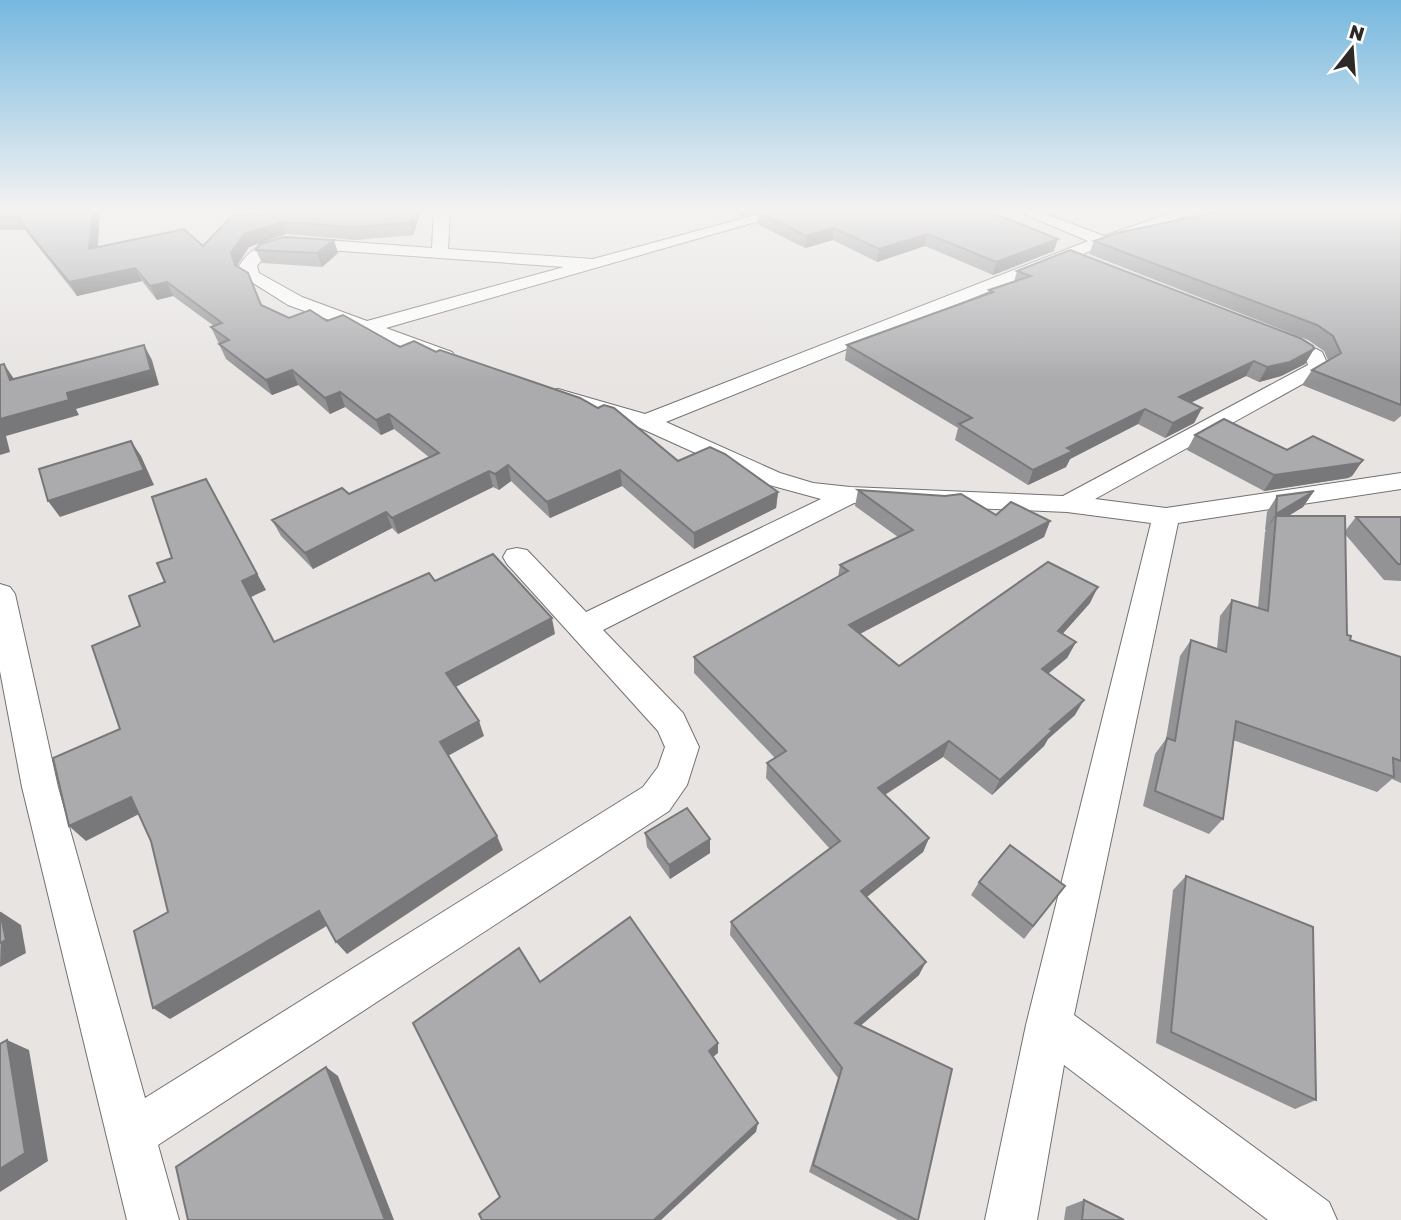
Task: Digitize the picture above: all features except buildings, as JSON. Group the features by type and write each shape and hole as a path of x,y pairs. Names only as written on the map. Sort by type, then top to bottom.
{"street":[{"path":"249,268 251,276 295,301 468,365"},
{"path":"367,327 578,268"},
{"path":"646,422 1031,268"},
{"path":"1067,504 1319,367 1315,356 1300,346 1254,327"},
{"path":"539,390 646,422 771,478 811,490 850,495 1067,504 1166,516 1401,481"},
{"path":"583,627 850,495"},
{"path":"1011,1220 1049,1025 1166,516"},
{"path":"133,1133 656,799 674,774 682,747 671,723 517,557"},
{"path":"0,593 40,787 133,1133 153,1220"},
{"path":"1049,1025 1311,1220"}]}
